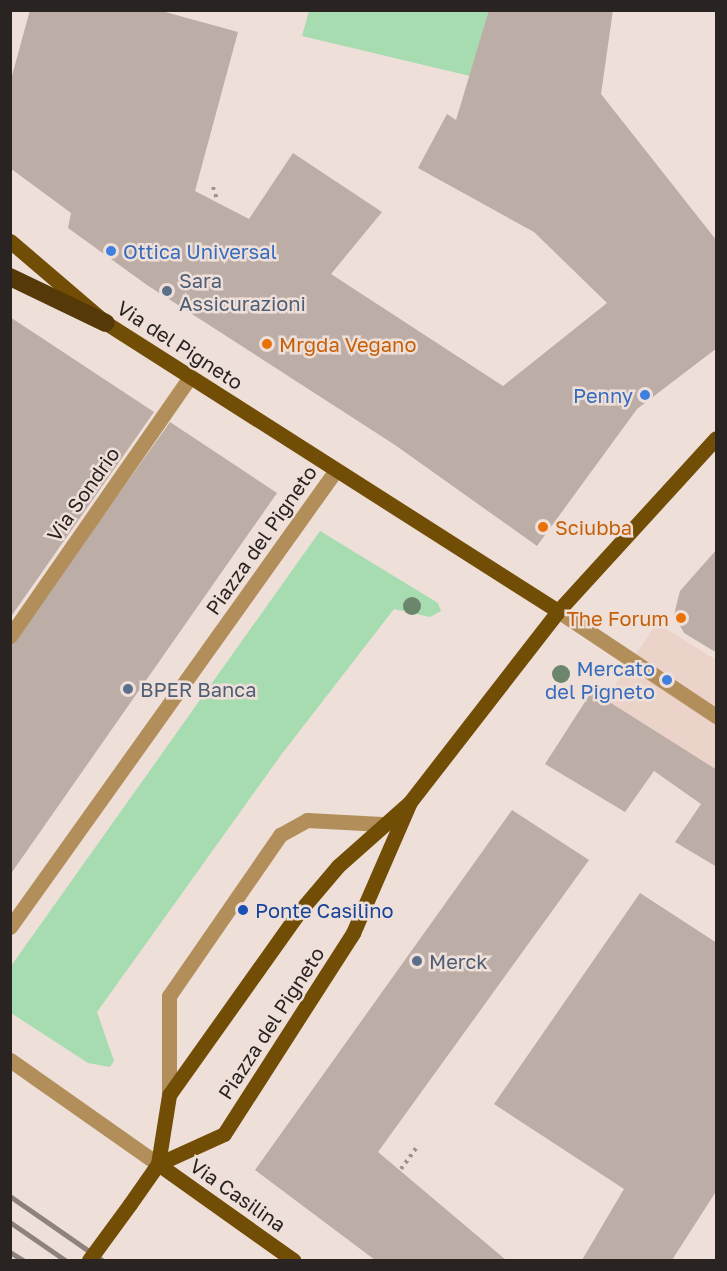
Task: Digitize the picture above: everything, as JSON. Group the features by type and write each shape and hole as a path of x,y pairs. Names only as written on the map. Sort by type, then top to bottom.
{"highway":[{"path":"10,277 106,323"}],"main road":[{"name":"Via del Pigneto","path":"10,241 106,323 336,470"},
{"path":"558,611 717,438"},
{"name":"Piazza del Pigneto","path":"158,1164 169,1095 298,912 382,824 410,802 558,611 336,470"},
{"name":"Piazza del Pigneto","path":"158,1164 224,1134 353,933 410,802"},
{"path":"89,1260 158,1164"},
{"name":"Via Casilina","path":"158,1164 293,1260"}],"street":[{"name":"Via Sondrio","path":"10,636 190,377"},
{"name":"Piazza del Pigneto","path":"10,927 336,470"},
{"path":"558,611 717,716"},
{"path":"169,1095 169,996 280,835 313,819 382,824"},
{"path":"10,1060 158,1164"}],"path":[{"path":"213,188 217,199"},
{"path":"401,1169 418,1146"}],"shaded area":[{"name":"Mercato del Pigneto","path":"657,623 716,660 716,770 605,700"}],"green space":[{"path":"309,11 489,11 470,76 302,36"},
{"path":"320,531 438,603 441,611 430,617 394,609 281,755 97,1012 114,1061 110,1067 88,1063 11,1013 11,966"}],"building":[{"path":"30,10 158,10 238,32 195,191 249,219 293,153 382,212 331,274 503,386 607,303 534,232 418,168 447,114 456,120 489,10 613,10 601,94 717,241 717,348 637,409 537,546 395,445 147,285 68,228 71,213 10,168 10,83"},
{"path":"10,317 154,412 10,618"},
{"path":"170,422 277,493 10,875 10,646"},
{"path":"717,549 717,653 684,633 674,615 680,591"},
{"path":"592,691 717,770 717,867 675,842 701,804 654,771 625,812 545,764"},
{"path":"512,810 589,860 378,1152 506,1260 375,1260 255,1170"},
{"path":"640,893 717,943 717,1190 672,1260 582,1260 624,1189 494,1104"}],"railway":[{"path":"10,1196 102,1260"},
{"path":"10,1222 65,1260"},
{"path":"10,1252 23,1260"}],"place":[{"name":"Ottica Universal","path":"111,251"},
{"name":"Sara Assicurazioni","path":"167,291"},
{"name":"Mrgda Vegano","path":"267,344"},
{"name":"Penny","path":"645,395"},
{"name":"Sciubba","path":"543,527"},
{"name":"The Forum","path":"681,618"},
{"name":"Mercato del Pigneto","path":"667,680"},
{"name":"BPER Banca","path":"128,689"},
{"name":"Ponte Casilino","path":"243,910"},
{"name":"Merck","path":"417,961"}]}
